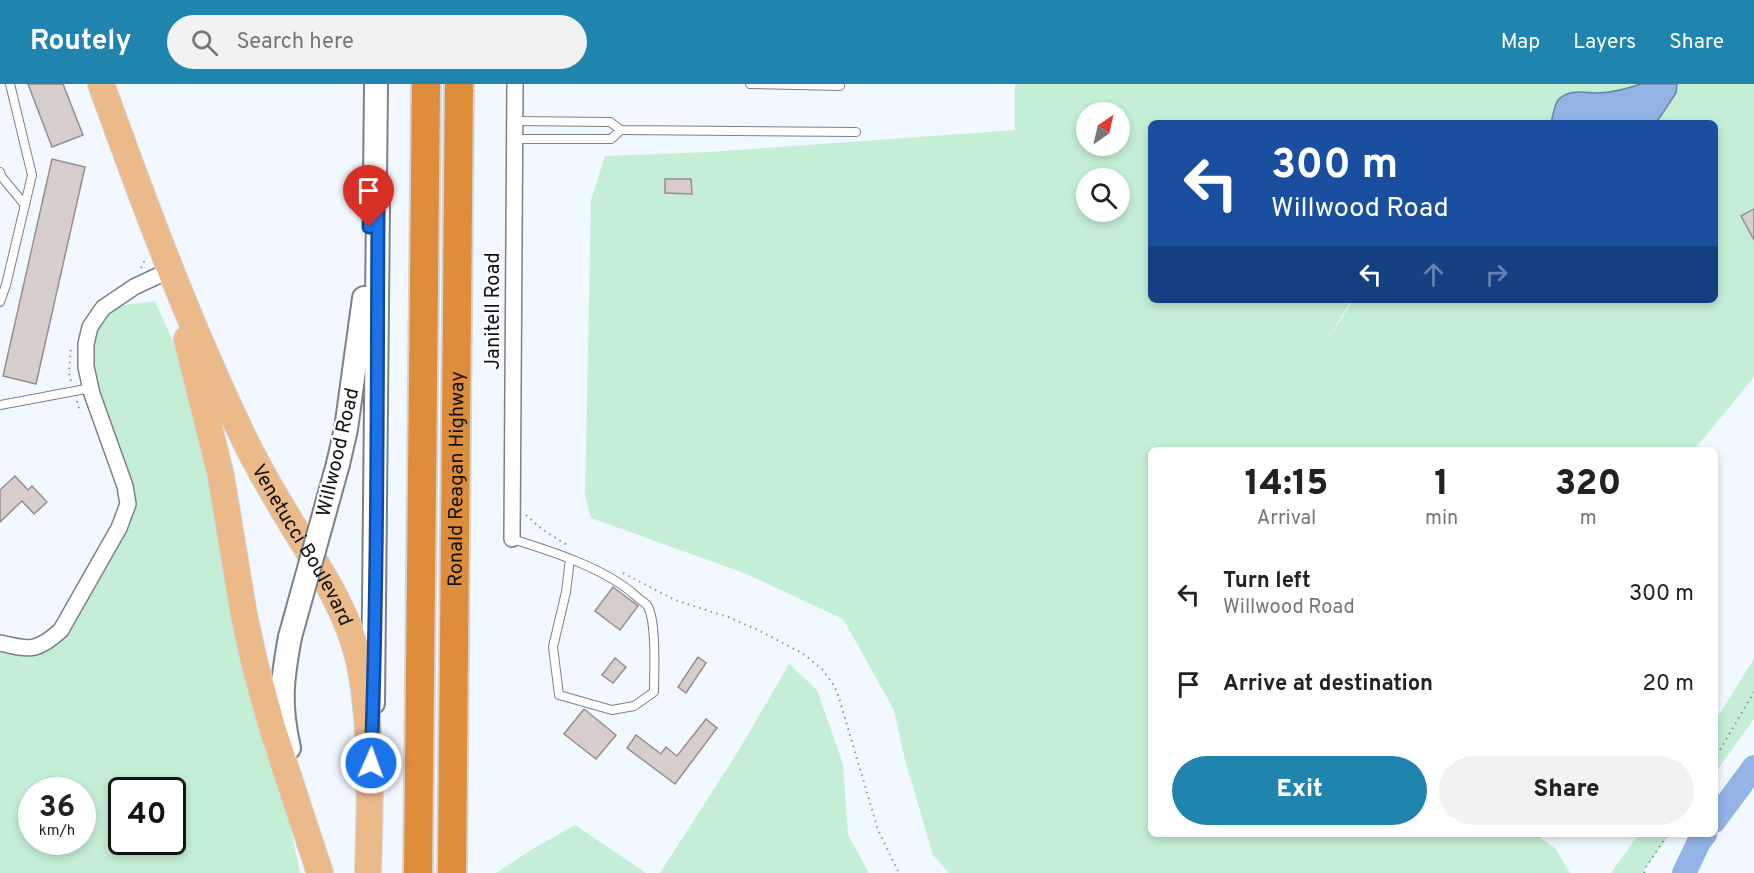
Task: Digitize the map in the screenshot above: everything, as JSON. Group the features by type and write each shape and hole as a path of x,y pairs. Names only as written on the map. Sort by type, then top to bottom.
{"highway":[{"name":"Ronald Reagan Highway","path":"452,873 459,84"},
{"name":"Ronald Reagan Highway","path":"418,873 425,93"}],"main road":[{"name":"Venetucci Boulevard","path":"101,84 171,270 239,429 274,494 333,591 349,628 364,695 370,785 368,873"},
{"name":"Venetucci Boulevard","path":"171,270 221,477 254,661 272,728 320,873"}],"street":[{"name":"Willwood Road","path":"370,785 374,696 377,441 376,84"},
{"name":"Janitell Road","path":"512,539 515,84"},
{"name":"Willwood Road","path":"305,823 283,723 283,677 290,636 346,429 364,311 370,206 375,183"},
{"path":"0,643 27,649 48,642 61,630 119,528 128,504 125,486 91,388 86,367 86,344 90,327 103,308 134,287 171,270"}],"lane":[{"path":"0,302 32,175 10,84"},
{"path":"750,84 840,86 840,84"},
{"path":"515,121 610,122 621,130 856,132"},
{"path":"515,139 611,140 621,130"},
{"path":"0,172 25,205"},
{"path":"0,405 91,388"},
{"path":"512,539 550,550 570,559 626,587 647,606 653,623 654,692 634,706 612,710 559,695 553,647 566,592 570,559"}],"path":[{"path":"512,502 543,530 571,548"},
{"path":"622,572 675,600 728,617 758,630 802,653 822,669 835,687 878,830 899,873"},
{"path":"1718,753 1754,692"},
{"path":"1644,873 1666,837"}],"green space":[{"path":"1015,84 1754,84 1754,377 1696,447 1148,447 1148,837 1539,837 1555,848 1570,873 949,873 933,855 905,760 894,710 843,619 744,573 591,518 585,496 591,200 605,156 709,152 1015,130"},
{"path":"155,301 206,415 300,873 0,873 0,643 27,649 61,630 119,528 125,486 86,367 103,308"},
{"path":"1754,659 1754,719 1718,769 1718,716"},
{"path":"789,664 817,690 843,764 848,835 869,873 660,873 739,750"},
{"path":"575,825 646,873 496,873 534,848"},
{"path":"1637,837 1668,837 1642,873 1611,873"}],"water":[{"path":"1640,84 1677,84 1676,93 1658,120 1552,120 1557,102 1562,96 1577,92 1599,93"}],"building":[{"path":"28,84 63,84 83,135 52,147"},
{"path":"52,159 85,167 36,384 3,376"},
{"path":"665,179 691,179 692,194 665,193"},
{"path":"1754,209 1754,240 1741,216"},
{"path":"15,476 28,490 32,486 47,502 34,514 22,501 0,522 0,490"},
{"path":"613,587 638,606 620,630 595,611"},
{"path":"698,657 706,663 686,693 678,687"},
{"path":"615,658 626,667 613,683 602,675"},
{"path":"584,709 616,735 596,759 564,734"},
{"path":"706,719 717,728 675,784 627,748 636,735 661,754 666,747 677,756"}],"waterway":[{"path":"1718,816 1754,767"},
{"path":"1684,873 1703,837"}],"route":[{"path":"369,227 370,206 375,183 378,205 377,441 371,763"}]}
